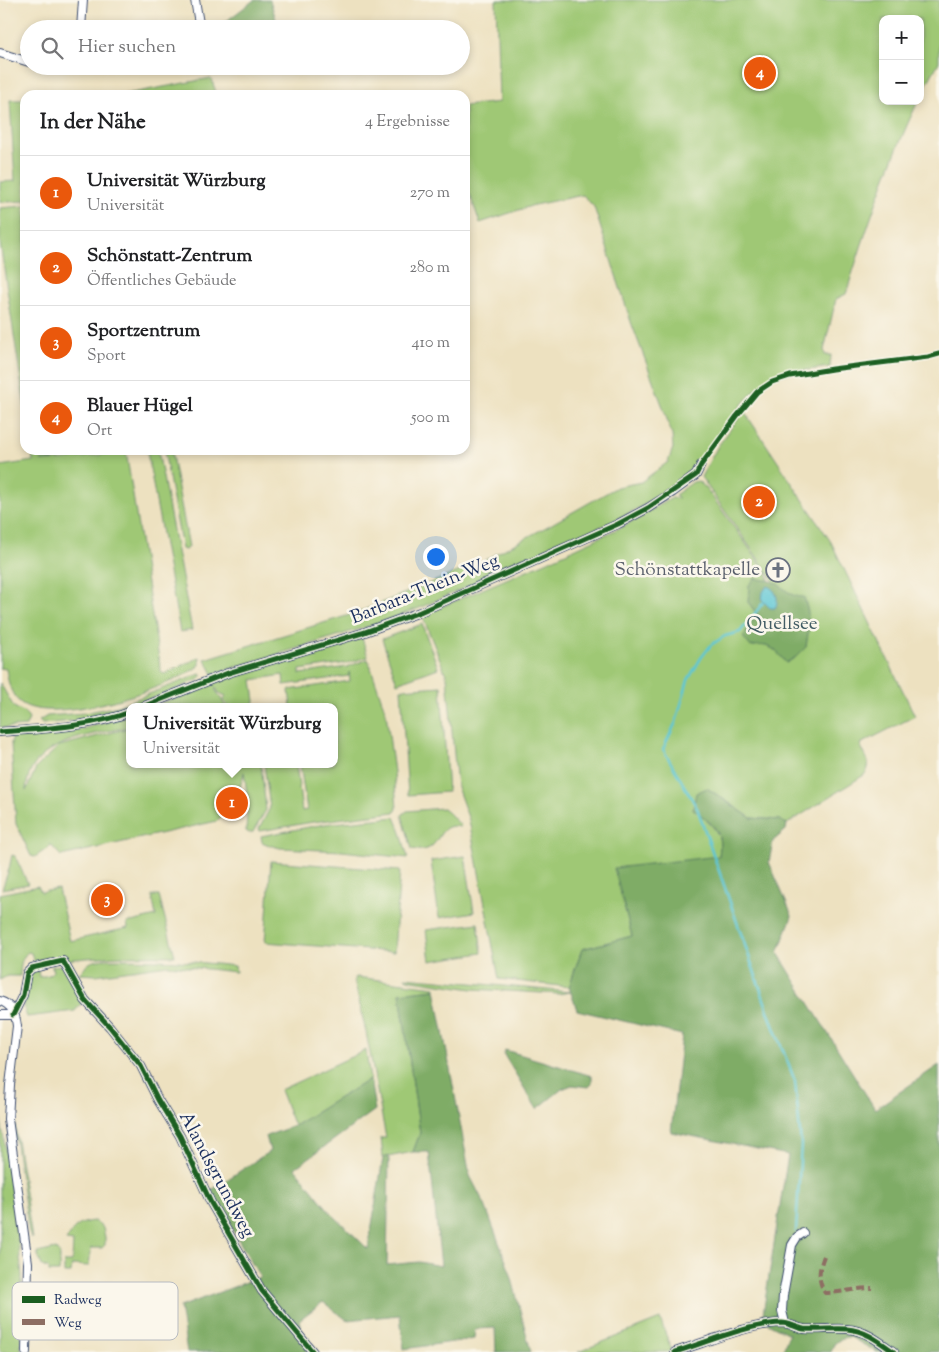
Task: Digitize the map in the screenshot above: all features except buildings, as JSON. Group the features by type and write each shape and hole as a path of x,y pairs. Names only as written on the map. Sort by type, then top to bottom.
{"street":[{"path":"82,20 84,0"},
{"path":"195,0 198,20"},
{"path":"0,53 20,59"},
{"name":"Barbara-Thein-Weg","path":"152,703 228,673 362,633 420,612 618,524 679,488 696,475 701,465"},
{"path":"0,732 88,722 126,713"},
{"name":"Alandsgrundweg","path":"13,1015 23,995 27,973 32,968 63,962 85,1000 110,1027 141,1066 158,1100 180,1136 212,1203 262,1291 313,1352"},
{"path":"0,1000 9,1005 17,1022 8,1119 26,1245 28,1282"},
{"path":"0,1015 13,1015"},
{"path":"785,1323 782,1310 783,1295 792,1245 797,1237 803,1233"},
{"path":"675,1352 754,1328 785,1323 793,1327 805,1329 848,1329 860,1331 876,1339 894,1352"}],"green space":[{"path":"254,0 270,0 276,20 228,20"},
{"path":"496,0 939,0 939,62 924,89 924,15 879,15 879,105 916,105 897,148 879,196 846,294 836,299 824,350 825,355 831,355 830,367 785,374 761,385 730,419 702,458 686,476 660,496 622,517 417,609 370,626 213,674 205,659 356,613 475,565 617,487 641,482 668,462 673,448 672,435 631,322 594,207 583,195 534,205 480,223 470,195 470,105 499,102"},
{"path":"211,78 215,90 147,90"},
{"path":"10,100 20,100 20,201 0,202 0,182 15,181"},
{"path":"20,206 20,374 0,243 0,208"},
{"path":"744,411 831,542 915,716 860,744 868,763 867,771 864,775 787,824 779,820 751,818 707,788 707,821 715,829 719,837 719,857 615,869 632,936 582,949 569,987 499,979 469,820 457,787 447,677 422,615 622,527 672,498 679,498 675,495 693,482 698,481 706,488 767,573 769,580 763,581 748,602 757,614 754,621 761,644 777,650 786,663 796,657 806,647 807,636 776,584 701,477 718,446"},
{"path":"32,455 62,455 63,457 41,461 98,455 127,455 161,672 164,674 200,657 200,665 165,684 112,701 84,707 59,710 37,709 17,700 10,688 6,669 0,668 0,466 33,461"},
{"path":"148,455 159,455 192,630 180,632"},
{"path":"165,455 172,455 189,547 185,550 182,549"},
{"name":"Quellsee","path":"755,578 771,581 794,595 804,597 809,627 806,647 796,657 786,663 772,648 767,646 751,647 743,637 757,614 748,602 749,585"},
{"path":"422,624 438,668 397,683 382,639"},
{"path":"362,638 368,657 347,663 300,670 300,674 347,667 368,659 386,713 394,772 397,809 395,812 313,822 260,831 259,829 270,808 265,768 297,768 302,811 307,810 301,768 338,768 338,703 291,703 289,690 350,681 349,672 349,676 284,685 283,675 252,680 254,703 226,703 223,700 226,696 219,693 216,688 224,703 161,703 224,678"},
{"path":"200,674 202,675 200,679 139,703 126,703 126,708 123,709 85,719 64,722 42,724 39,721 47,716 84,713 118,706"},
{"path":"0,683 14,707 25,713 29,719 26,726 0,728"},
{"path":"441,686 448,792 408,795 401,689"},
{"path":"126,716 126,728 81,737 64,743 50,750 38,761 29,774 26,791 36,768 59,746 126,729 126,768 261,768 266,810 253,832 249,833 246,831 248,800 244,772 235,799 217,821 61,856 50,844 51,846 35,857 31,856 16,824 11,743 13,735 83,729"},
{"path":"707,788 751,818 779,820 787,824 786,830 773,841 769,862 792,916 778,953 875,1109 939,1065 939,1352 877,1352 850,1337 842,1338 834,1344 831,1352 782,1352 789,1334 762,1320 788,1155 671,1132 682,1035 577,1010 569,987 582,949 632,936 614,868 719,856 718,833 706,819 693,809 696,793"},
{"path":"443,808 461,826 451,826 446,829 429,848 422,850 412,849 402,815 407,811"},
{"path":"395,817 408,858 342,851 280,848 262,842 261,836 325,824"},
{"path":"12,855 15,856 28,884 2,889 9,869"},
{"path":"465,856 474,912 439,918 431,861"},
{"path":"271,861 400,871 394,952 265,942"},
{"path":"38,886 41,892 58,889 70,941 128,928 127,923 156,916 152,896 159,896 175,956 73,959 39,964 34,961 31,953 28,952 22,960 20,976 7,976 0,980 0,894"},
{"path":"478,923 482,953 430,961 426,930"},
{"path":"108,959 219,964 235,966 236,972 168,965 96,975 79,974 91,962"},
{"path":"61,965 84,1000 75,1011 27,1017 23,1006 31,974 33,971 38,970 39,977 49,975 53,971 52,966"},
{"path":"356,977 435,987 435,989 400,993 420,1133 413,1152 383,1158 381,1138 386,1138 354,980"},
{"path":"405,977 570,992 559,994 472,989 406,979"},
{"path":"435,989 470,1176 485,1205 511,1275 531,1352 496,1352 495,1328 475,1329 474,1339 404,1349 400,1315 347,1320 323,1302 299,1320 308,1352 187,1352 180,1307 260,1277 210,1191 270,1151 266,1136 294,1126 370,1079 375,1110 295,1168 331,1213 368,1249 383,1158 389,1156 387,1265 419,1262 441,1266 429,1152 413,1152 420,1133 400,993"},
{"path":"366,1050 370,1079 294,1126 280,1090"},
{"path":"505,1050 592,1076 592,1084 589,1087 572,1085 562,1089 537,1109 504,1055"},
{"path":"0,1113 22,1276 22,1282 12,1282 12,1340 21,1340 21,1352 0,1352"},
{"path":"15,1122 32,1238 29,1233 13,1124"},
{"path":"94,1221 103,1228 105,1245 102,1248 91,1248 89,1266 72,1265 71,1273 64,1273 64,1262 72,1262 73,1242 66,1241 68,1237 80,1225"},
{"path":"56,1249 60,1255 59,1272 49,1272 49,1269 42,1266 37,1253"},
{"path":"660,1319 672,1351 578,1352"}],"water":[{"path":"767,586 776,595 777,602 775,608 770,608 762,600 763,592"}],"waterway":[{"path":"763,603 740,632 725,636 711,645 701,658 688,680 676,722 663,749 697,808 773,1025 795,1081 801,1144 796,1232"}],"marked path":[{"path":"824,1256 820,1275 825,1293 872,1288"}],"cycle path":[{"path":"152,703 228,673 362,633 420,612 618,524 648,508 696,475 701,465 737,416 757,392 772,382 790,376 939,354"},
{"path":"0,732 83,724 126,713"},
{"path":"13,1015 23,995 27,973 32,968 63,961 85,1000 110,1027 141,1066 158,1100 180,1136 211,1203 262,1291 313,1352"},
{"path":"675,1352 742,1330 782,1323 804,1329 854,1330 872,1337 894,1352"}],"place":[{"name":"Blauer Hügel","path":"760,73"},
{"name":"Schönstatt-Zentrum","path":"759,502"},
{"name":"Schönstattkapelle","path":"778,570"},
{"name":"Universität Würzburg","path":"232,803"},
{"name":"Sportzentrum","path":"107,900"}]}
